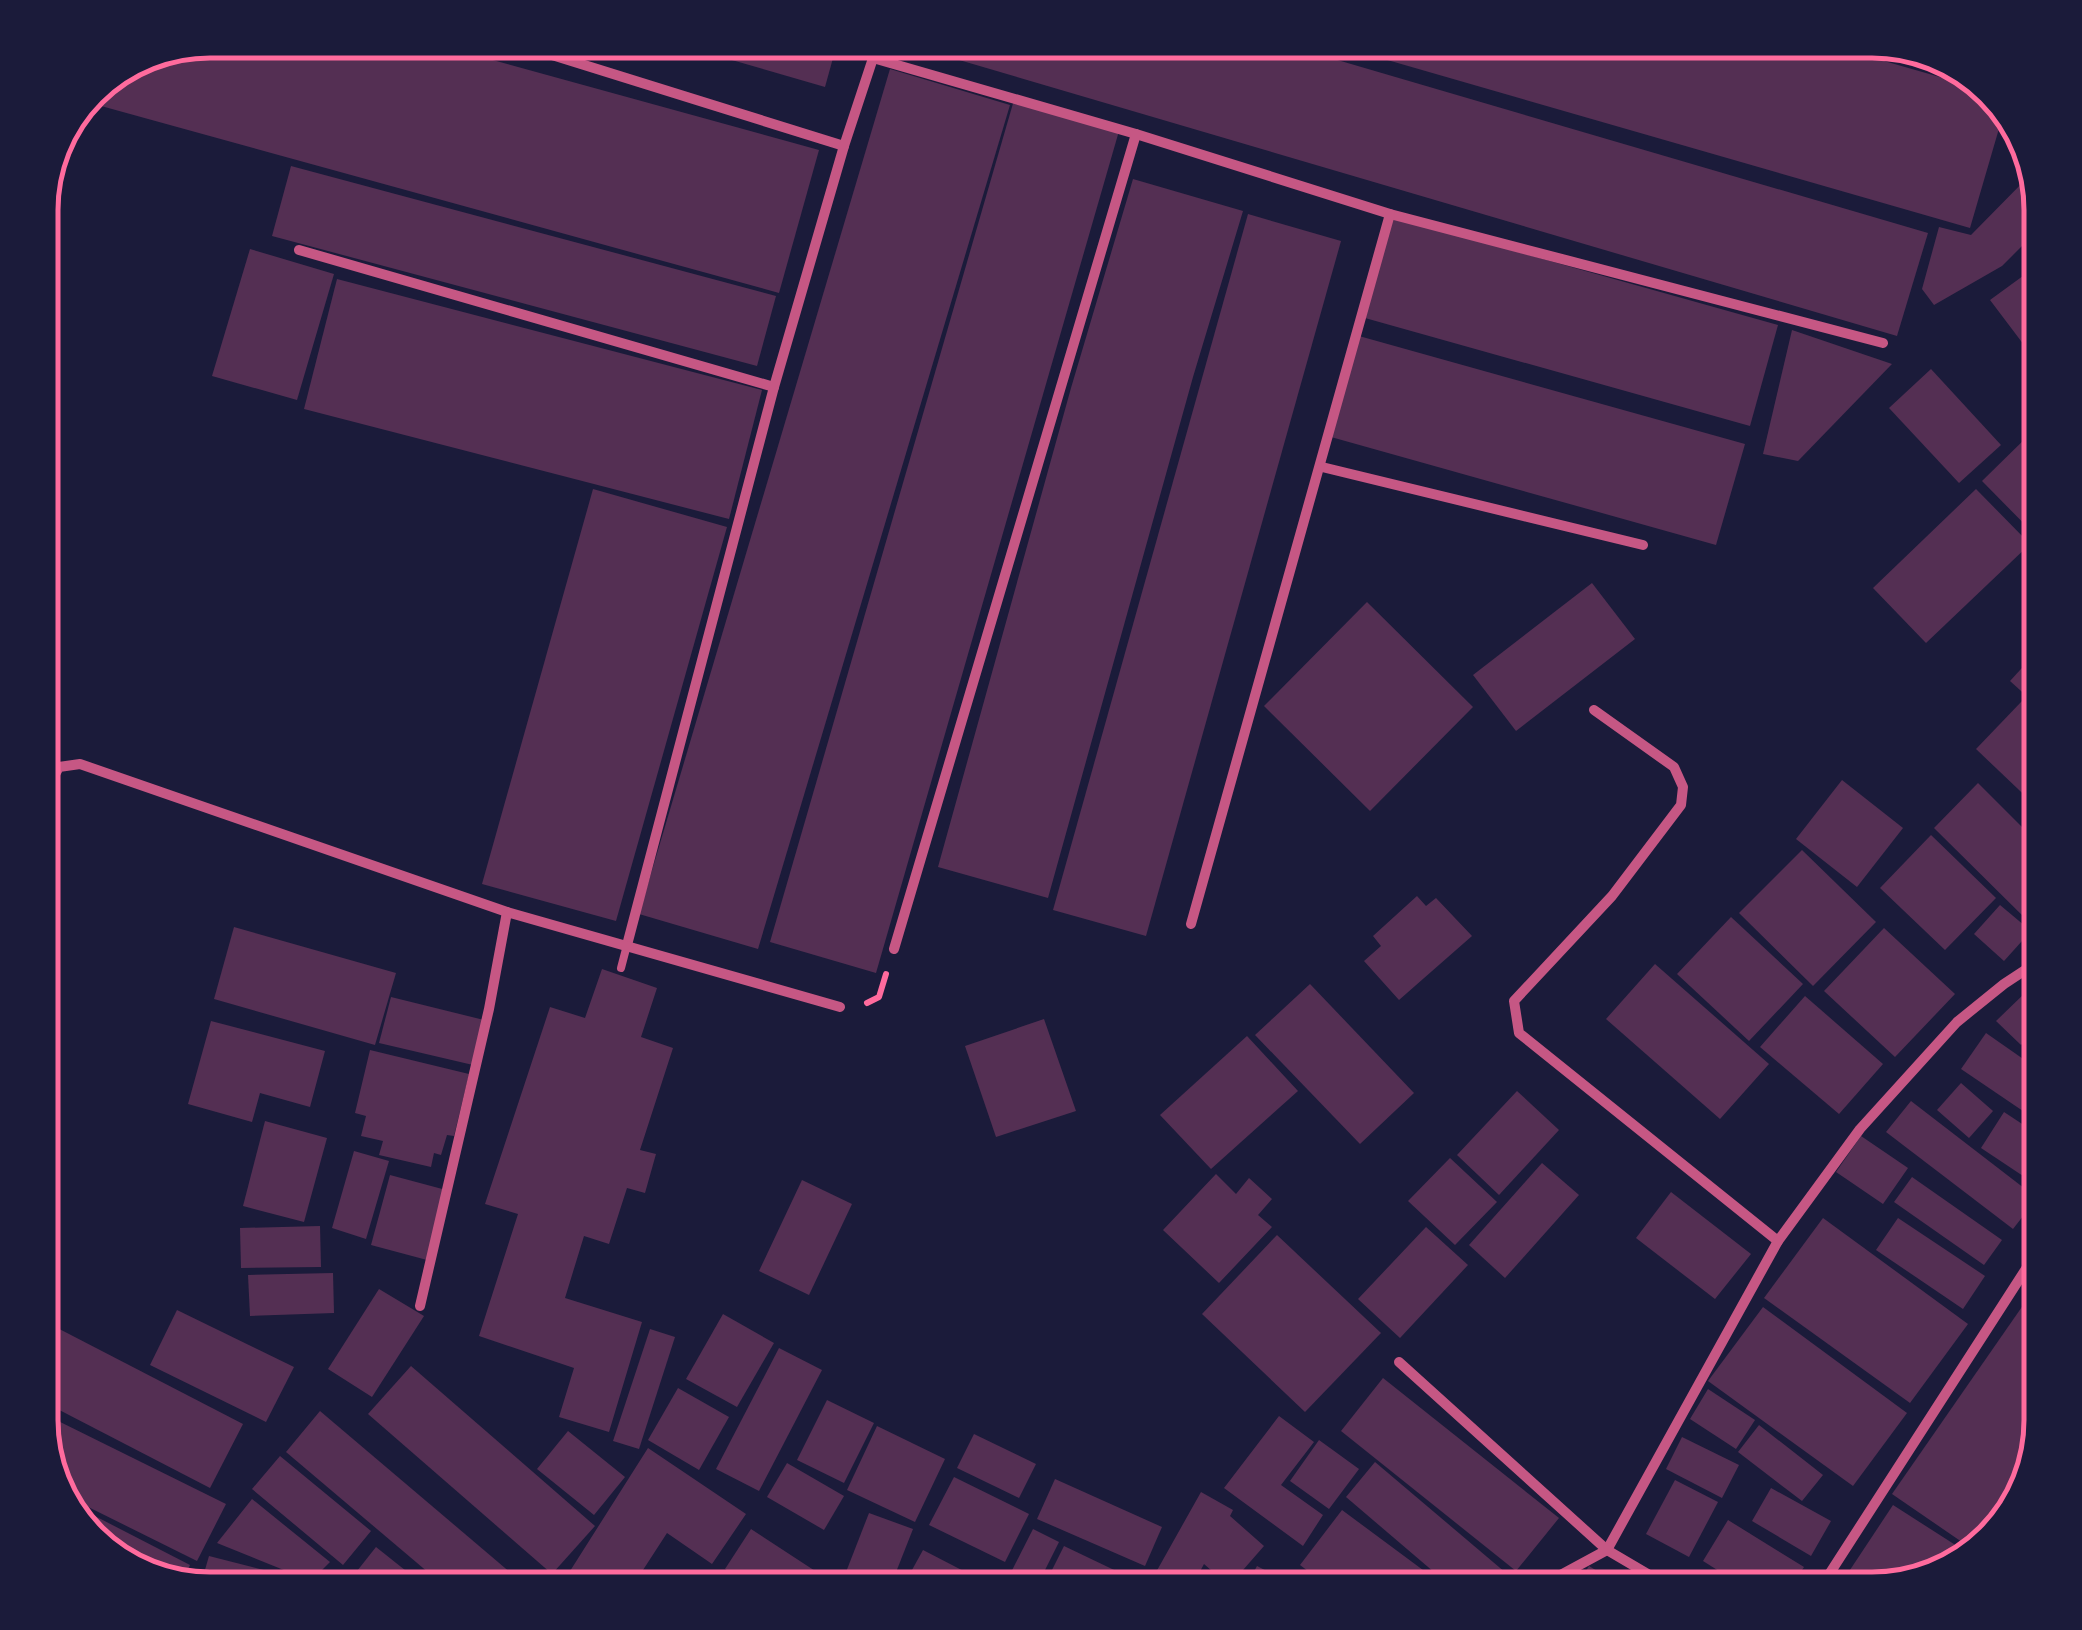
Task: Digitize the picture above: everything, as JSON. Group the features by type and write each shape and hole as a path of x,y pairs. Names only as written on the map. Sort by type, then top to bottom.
{"street":[{"path":"561,57 844,146"},
{"path":"574,61 575,57"},
{"path":"627,944 774,387 873,58 1136,134 1390,214 1883,343"},
{"path":"894,949 1136,134"},
{"path":"1192,924 1390,214"},
{"path":"299,250 774,387"},
{"path":"1322,467 1643,545"},
{"path":"1594,710 1674,766 1683,788 1681,805 1612,896 1514,1001 1519,1033 1778,1241"},
{"path":"58,769 80,764 507,912 840,1007"},
{"path":"420,1306 507,912"},
{"path":"1567,1572 1607,1550 1778,1241 1860,1130 1958,1022 2024,971"},
{"path":"1831,1572 2024,1272"},
{"path":"1399,1362 1607,1550 1644,1572"}],"lane":[{"path":"620,968 627,944"}],"path":[{"path":"840,1007 859,1008 879,997 894,949"}],"building":[{"path":"482,57 819,150 779,293 99,105 125,83 179,60"},
{"path":"721,57 833,57 825,87"},
{"path":"949,57 1327,57 1928,233 1897,336"},
{"path":"1377,57 1870,57 1952,80 1987,109 2000,126 1970,228"},
{"path":"890,69 1010,105 758,949 639,914"},
{"path":"1014,100 1119,131 876,973 770,942"},
{"path":"291,166 776,296 757,366 272,236"},
{"path":"1133,179 1243,211 1048,898 938,867"},
{"path":"2022,183 2024,244 2002,266 1934,305 1922,289 1939,227 1971,235"},
{"path":"1248,214 1341,241 1146,936 1053,910"},
{"path":"1393,217 1778,325 1750,426 1365,318"},
{"path":"250,249 334,274 297,400 212,376"},
{"path":"2024,275 2024,345 1990,300"},
{"path":"337,279 762,390 729,519 304,409"},
{"path":"1792,330 1892,364 1798,461 1763,454"},
{"path":"1359,336 1745,444 1716,545 1331,437"},
{"path":"1931,369 2001,445 1959,483 1889,408"},
{"path":"2024,440 2024,524 1982,481"},
{"path":"593,489 727,527 616,921 482,884"},
{"path":"1976,489 2024,538 2024,550 1926,643 1873,588"},
{"path":"1592,583 1635,639 1516,731 1473,675"},
{"path":"1367,602 1473,707 1370,811 1264,706"},
{"path":"2024,666 2024,694 2010,681"},
{"path":"2022,701 2024,703 2024,795 1976,749"},
{"path":"1842,780 1903,828 1857,887 1796,839"},
{"path":"1978,783 2024,829 2024,917 1934,828"},
{"path":"1931,835 1996,898 1945,950 1880,888"},
{"path":"1802,850 1876,922 1813,986 1739,913"},
{"path":"1417,896 1426,906 1436,898 1472,936 1399,1000 1364,961 1381,946 1373,936"},
{"path":"2000,905 2024,925 2024,939 2004,961 1974,934"},
{"path":"1731,917 1803,984 1749,1041 1677,974"},
{"path":"234,927 396,973 375,1045 214,999"},
{"path":"1884,928 1955,994 1895,1057 1824,991"},
{"path":"1655,964 1769,1064 1720,1119 1606,1019"},
{"path":"602,969 657,988 641,1037 673,1048 640,1150 656,1154 645,1193 627,1188 609,1244 584,1236 565,1298 642,1322 609,1432 559,1417 574,1368 479,1336 518,1214 485,1204 550,1007 585,1018"},
{"path":"1310,984 1414,1093 1360,1144 1255,1035"},
{"path":"2024,994 2021,1045 1996,1021"},
{"path":"1805,996 1883,1064 1839,1114 1760,1047"},
{"path":"391,997 484,1020 473,1065 379,1043"},
{"path":"1044,1019 1076,1111 996,1137 965,1046"},
{"path":"211,1021 325,1051 310,1107 260,1093 252,1122 188,1104"},
{"path":"1986,1033 2024,1059 2024,1112 1961,1069"},
{"path":"1247,1036 1298,1091 1211,1169 1160,1115"},
{"path":"370,1050 469,1074 454,1136 447,1135 441,1155 434,1153 431,1167 379,1155 383,1141 361,1136 366,1116 355,1113"},
{"path":"1961,1083 1993,1111 1969,1138 1937,1110"},
{"path":"1517,1091 1559,1130 1499,1195 1457,1155"},
{"path":"1911,1101 2024,1188 2024,1215 2013,1229 1886,1132"},
{"path":"2004,1112 2024,1125 2024,1177 1981,1148"},
{"path":"265,1121 327,1138 304,1222 243,1206"},
{"path":"1861,1136 1908,1168 1883,1204 1836,1172"},
{"path":"354,1151 389,1161 366,1239 332,1228"},
{"path":"1450,1158 1497,1202 1455,1245 1408,1201"},
{"path":"1542,1163 1579,1195 1505,1278 1469,1245"},
{"path":"1216,1174 1236,1194 1249,1178 1272,1199 1258,1215 1272,1227 1219,1283 1163,1230"},
{"path":"390,1175 446,1190 427,1260 371,1245"},
{"path":"1912,1177 2002,1240 1984,1265 1894,1202"},
{"path":"802,1180 852,1204 809,1295 759,1271"},
{"path":"1671,1192 1751,1254 1715,1299 1636,1238"},
{"path":"1823,1218 1968,1324 1910,1403 1764,1298"},
{"path":"1898,1218 1985,1276 1963,1309 1876,1250"},
{"path":"320,1226 321,1267 241,1268 240,1228"},
{"path":"1426,1227 1468,1265 1400,1338 1358,1299"},
{"path":"1277,1235 1381,1333 1305,1412 1202,1314"},
{"path":"333,1273 334,1313 250,1316 248,1275"},
{"path":"379,1289 424,1316 372,1397 328,1369"},
{"path":"2024,1304 2023,1441 2009,1488 1993,1513 1963,1543 1892,1494"},
{"path":"1763,1307 1907,1413 1853,1486 1708,1381"},
{"path":"177,1310 294,1367 266,1422 150,1365"},
{"path":"723,1314 774,1343 737,1407 686,1379"},
{"path":"58,1328 243,1424 210,1488 58,1409"},
{"path":"650,1329 675,1337 639,1449 613,1441"},
{"path":"779,1348 822,1370 759,1491 716,1469"},
{"path":"411,1366 595,1526 550,1572 368,1414"},
{"path":"1383,1378 1559,1518 1516,1571 1341,1431"},
{"path":"678,1388 729,1417 699,1470 648,1440"},
{"path":"1708,1389 1755,1420 1736,1449 1690,1419"},
{"path":"827,1400 874,1423 844,1483 797,1460"},
{"path":"320,1411 510,1572 428,1572 286,1452"},
{"path":"1279,1416 1314,1442 1281,1485 1323,1515 1303,1546 1224,1488"},
{"path":"58,1421 226,1504 197,1561 84,1505 63,1460"},
{"path":"1759,1425 1823,1475 1802,1501 1738,1452"},
{"path":"877,1426 945,1459 915,1522 847,1490"},
{"path":"568,1431 625,1477 594,1515 537,1469"},
{"path":"974,1434 1036,1464 1019,1498 957,1468"},
{"path":"1682,1437 1739,1465 1722,1498 1666,1469"},
{"path":"1319,1440 1359,1469 1329,1509 1290,1481"},
{"path":"648,1448 746,1514 712,1564 667,1533 642,1572 569,1572"},
{"path":"280,1456 371,1531 343,1565 252,1489"},
{"path":"1375,1462 1505,1572 1434,1572 1346,1497"},
{"path":"787,1463 844,1496 824,1530 767,1497"},
{"path":"954,1477 1029,1514 1005,1562 929,1525"},
{"path":"1055,1479 1162,1527 1145,1566 1037,1519"},
{"path":"1675,1480 1718,1502 1689,1557 1646,1534"},
{"path":"1771,1488 1831,1521 1811,1556 1752,1521"},
{"path":"1201,1492 1233,1510 1230,1516 1264,1546 1241,1572 1213,1572 1204,1564 1200,1572 1156,1572"},
{"path":"252,1499 330,1562 320,1572 289,1572 217,1543"},
{"path":"1893,1505 1957,1546 1940,1557 1903,1570 1849,1572"},
{"path":"1342,1510 1426,1572 1309,1572 1300,1565"},
{"path":"89,1513 190,1565 187,1571 133,1552"},
{"path":"869,1513 913,1529 896,1572 846,1572"},
{"path":"1728,1520 1804,1567 1801,1572 1720,1572 1703,1561"},
{"path":"751,1529 817,1572 729,1572 725,1569"},
{"path":"1033,1529 1059,1542 1044,1572 1011,1572"},
{"path":"1064,1546 1118,1572 1051,1572"},
{"path":"376,1547 407,1572 356,1572"},
{"path":"923,1550 966,1572 911,1572"},
{"path":"209,1556 272,1572 209,1572 204,1572"}]}
